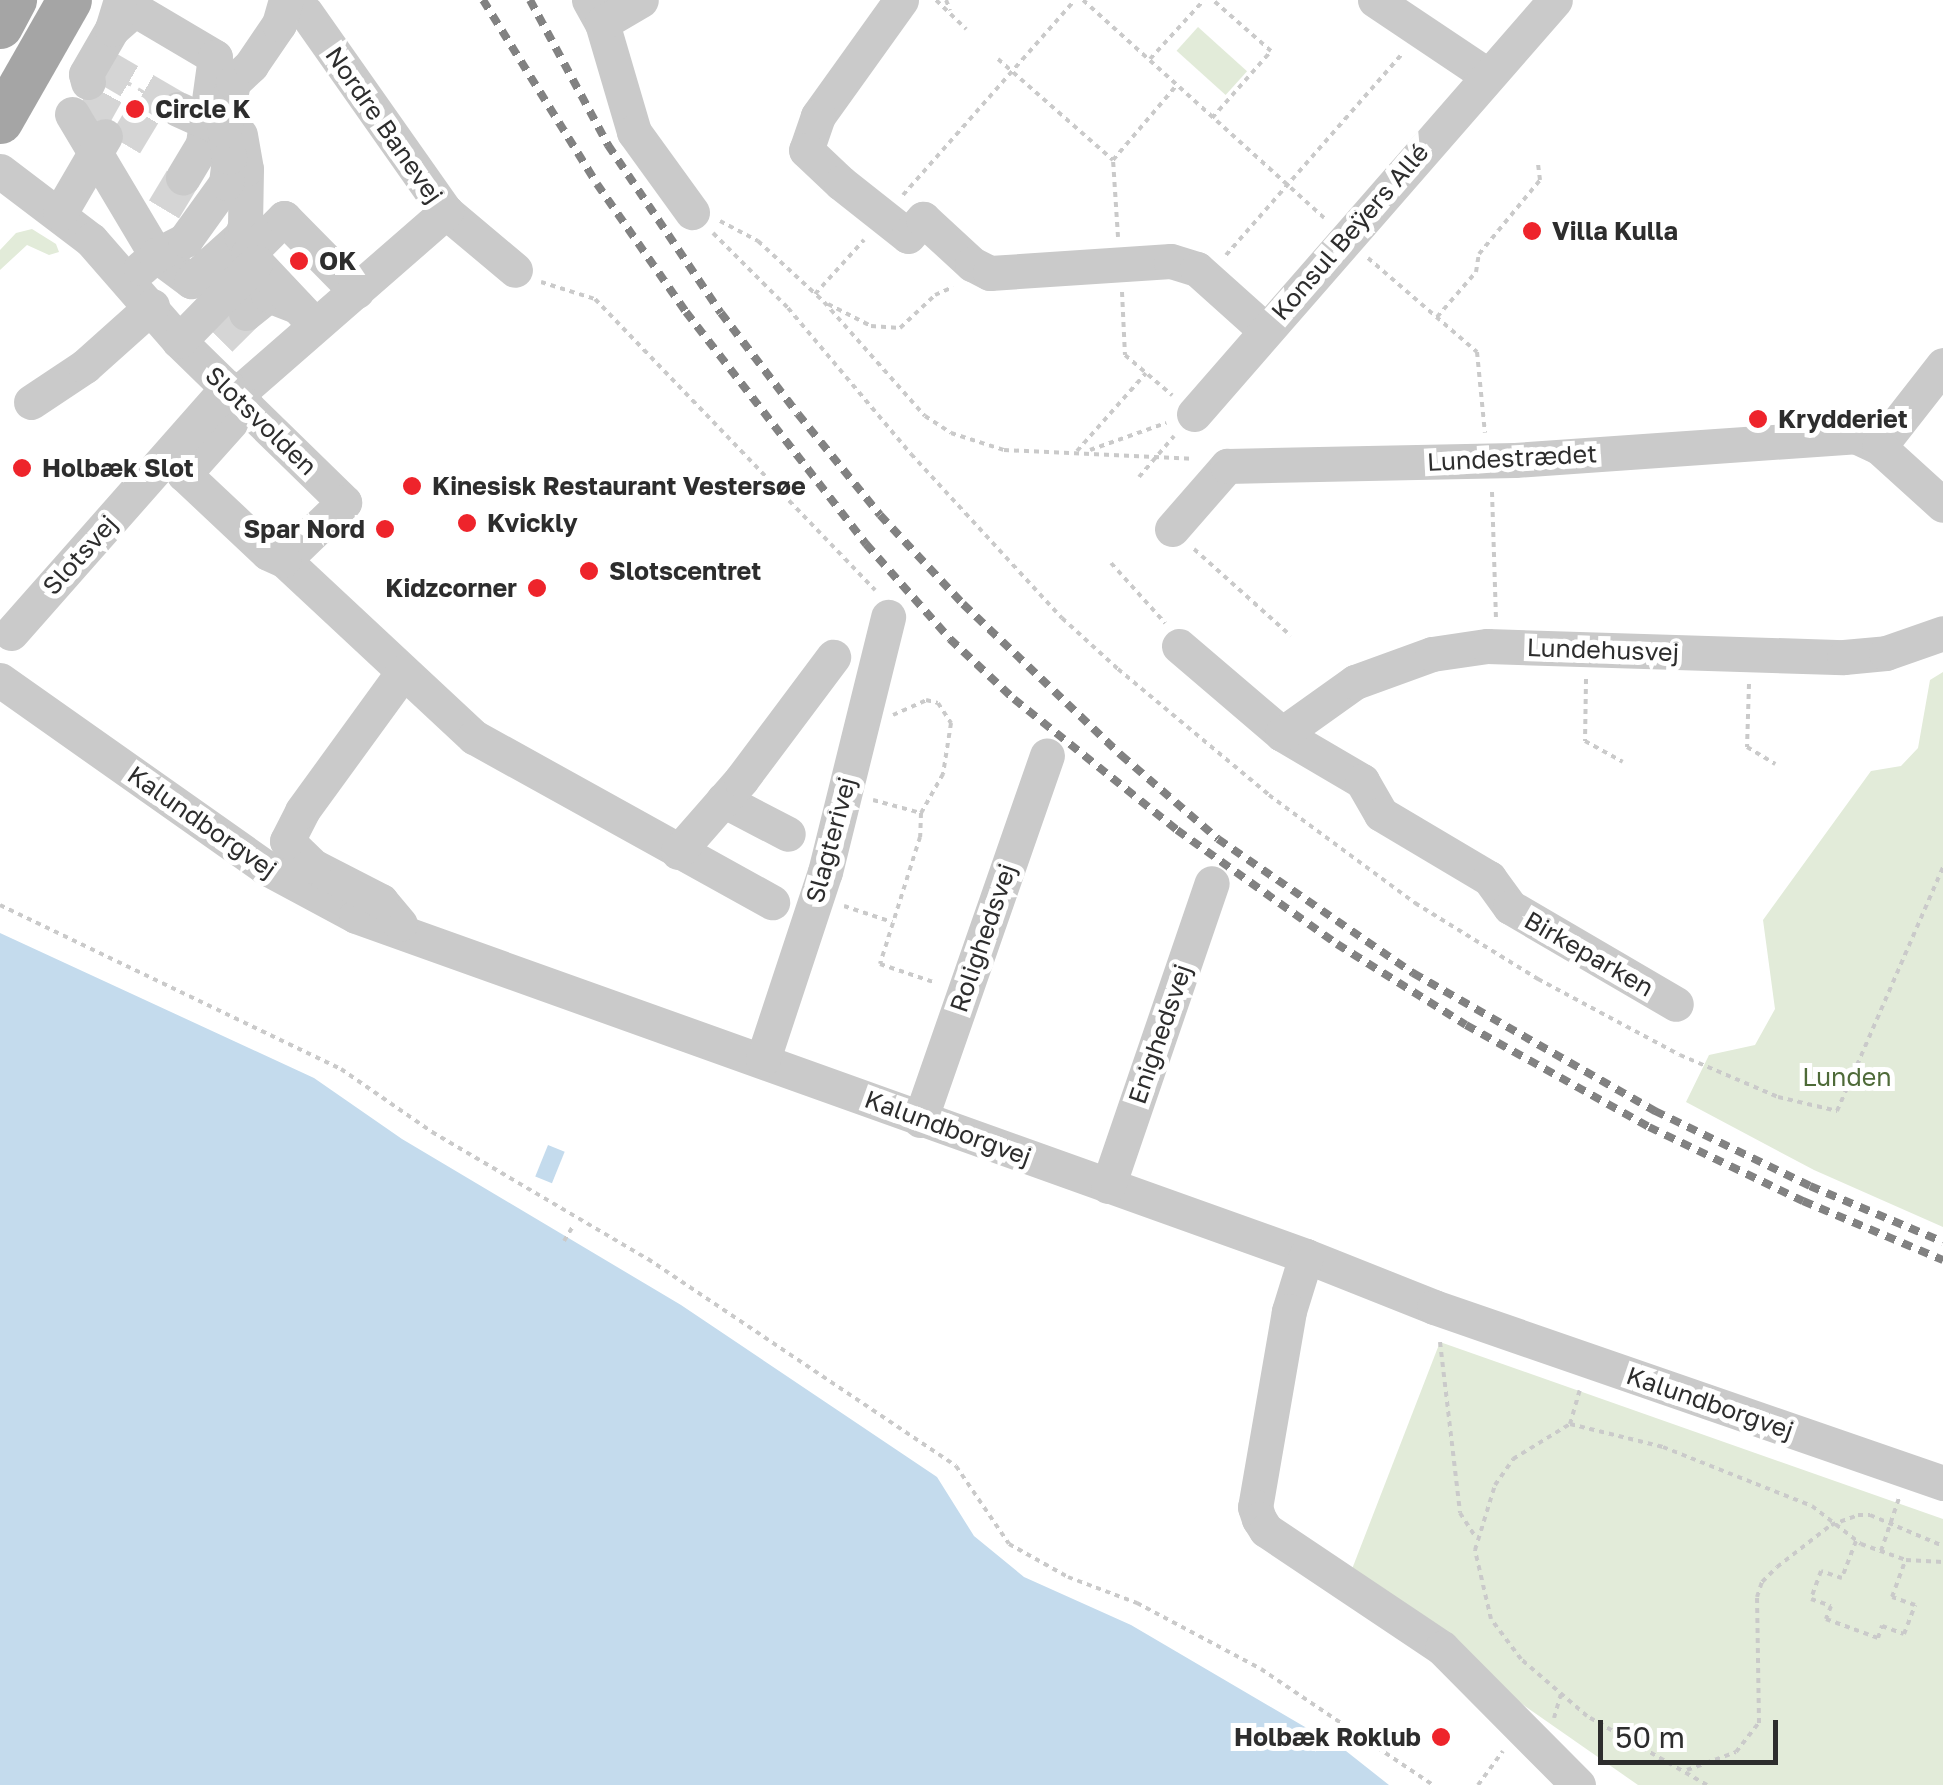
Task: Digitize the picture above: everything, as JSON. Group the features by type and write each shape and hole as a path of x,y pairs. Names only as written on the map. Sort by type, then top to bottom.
{"main road":[{"path":"0,26 14,0"},
{"path":"0,121 65,8"}],"street":[{"path":"641,0 596,11 634,132 692,212"},
{"path":"884,217 806,150 818,116 901,0"},
{"path":"1375,0 1487,75"},
{"name":"Konsul Beÿers Allé","path":"884,217 908,236 922,219 972,264 990,273 1172,260 1207,277 1265,330 1555,0"},
{"path":"184,177 289,4"},
{"name":"Nordre Banevej","path":"289,4 446,212 515,270"},
{"path":"65,8 103,46 130,14 140,12 215,57 218,116 230,157 226,183 185,240 155,234"},
{"path":"218,116 248,216 248,254 284,218 356,291"},
{"path":"60,213 98,134 155,234 191,282 248,249"},
{"name":"Slotsvolden","path":"0,171 60,213 199,347 237,396 344,502 284,560"},
{"name":"Slotsvej","path":"11,633 237,396 305,315 356,291 446,212"},
{"path":"30,402 85,366 141,293 155,234"},
{"path":"248,249 305,315"},
{"path":"199,347 248,249"},
{"path":"246,313 268,295 305,315"},
{"path":"1194,414 1265,330"},
{"path":"1943,365 1879,447 1943,506"},
{"path":"237,396 184,474 268,553 284,560 474,737 772,902"},
{"name":"Lundestrædet","path":"1227,466 1491,461 1855,436 1879,447"},
{"path":"1172,529 1227,466"},
{"name":"Slagterivej","path":"762,1059 817,898 888,617"},
{"name":"Lundehusvej","path":"1282,734 1355,682 1432,654 1497,647 1750,655 1886,653 1943,633"},
{"name":"Birkeparken","path":"1176,638 1282,734 1362,781 1381,814 1488,878 1510,907 1676,1004"},
{"path":"678,852 834,658"},
{"path":"403,672 293,825 288,841 313,866 380,901 410,936"},
{"name":"Kalundborgvej","path":"0,680 264,867 344,911 1306,1256 1927,1490"},
{"name":"Rolighedsvej","path":"920,1120 1047,755"},
{"path":"723,800 788,834"},
{"name":"Enighedsvej","path":"1108,1186 1212,882"},
{"path":"1306,1256 1289,1311 1255,1507 1258,1519 1266,1530 1442,1648 1578,1785"}],"path":[{"path":"936,0 966,29"},
{"path":"946,0 952,14"},
{"path":"815,294 1075,0"},
{"path":"1083,0 1476,352 1491,461 1497,647"},
{"path":"1149,61 1204,0"},
{"path":"1212,118 1271,51 1213,0"},
{"path":"1207,277 1422,31"},
{"path":"998,59 1113,160"},
{"path":"1437,316 1476,272 1479,254 1540,180 1538,164"},
{"path":"692,212 730,224 758,241 824,302 925,416 951,433 1004,450 1218,461 1227,466"},
{"path":"515,270 595,300 876,592 888,617"},
{"path":"824,302 871,326 900,328 935,295 964,286"},
{"path":"1080,452 1146,373"},
{"path":"1080,452 1194,414"},
{"path":"1138,477 1194,414"},
{"path":"1172,529 1291,636"},
{"path":"1110,563 1176,638"},
{"path":"1586,649 1585,741 1623,762"},
{"path":"1750,655 1748,747 1775,764"},
{"path":"865,710 891,716 926,700 946,711 950,723 943,774 922,813 920,837 880,964 964,993"},
{"path":"845,793 922,813"},
{"path":"817,898 892,922"},
{"path":"0,906 341,1069 432,1132 648,1258 956,1466 1009,1544 1068,1577 1136,1603 1261,1669 1433,1785"},
{"path":"564,1241 573,1226"},
{"path":"1434,1307 1460,1513 1476,1538"},
{"path":"1588,1361 1570,1424 1513,1459 1504,1471 1476,1538 1476,1563 1491,1618 1521,1659 1562,1694 1610,1731 1687,1770 1706,1785"},
{"path":"1570,1424 1663,1446 1812,1506 1831,1525 1881,1551 1906,1560 1943,1562"},
{"path":"1881,1551 1900,1494 1927,1490"},
{"path":"1687,1770 1736,1752 1752,1738 1761,1710 1758,1590 1777,1567 1831,1525 1858,1515 1890,1522 1943,1546"},
{"path":"1856,1540 1842,1578 1821,1570 1811,1599 1831,1606 1826,1619 1878,1638 1882,1626 1904,1634 1914,1605 1892,1596 1906,1560"},
{"path":"1555,1720 1562,1694"},
{"path":"1478,1785 1501,1750 1514,1758"}],"green space":[{"path":"1198,27 1247,71 1226,95 1177,51"},
{"path":"32,229 56,244 59,252 49,255 27,245 0,270 0,250 16,233"},
{"name":"Lunden","path":"1943,672 1943,1227 1814,1170 1686,1102 1709,1055 1755,1045 1775,1009 1763,920 1871,771 1901,766 1918,748 1930,680"},
{"path":"1440,1342 1943,1519 1943,1785 1638,1785 1347,1582"}],"water":[{"path":"0,933 314,1078 402,1139 681,1305 937,1477 974,1536 1024,1577 1131,1625 1346,1751 1389,1785 0,1785"},
{"path":"548,1145 565,1152 552,1183 535,1177"}],"tunnel":[{"path":"99,63 178,109"},
{"path":"89,124 117,74"},
{"path":"125,144 154,96"},
{"path":"164,209 183,177"},
{"path":"220,339 246,313"}],"railway":[{"path":"483,0 597,184 686,312 866,544 950,639 1014,699 1177,830 1337,944 1466,1025 1649,1127 1803,1201 1943,1260"},
{"path":"530,0 608,145 721,313 798,414 880,515 963,604 1121,755 1218,839 1413,973 1655,1111 1810,1186 1943,1242"}],"place":[{"name":"Circle K","path":"135,109"},
{"name":"Villa Kulla","path":"1532,231"},
{"name":"OK","path":"299,261"},
{"name":"Krydderiet","path":"1758,419"},
{"name":"Holbæk Slot","path":"22,468"},
{"name":"Kinesisk Restaurant Vestersøe","path":"412,486"},
{"name":"Kvickly","path":"467,523"},
{"name":"Spar Nord","path":"385,529"},
{"name":"Slotscentret","path":"589,571"},
{"name":"Kidzcorner","path":"537,588"},
{"name":"Holbæk Roklub","path":"1441,1737"}]}
